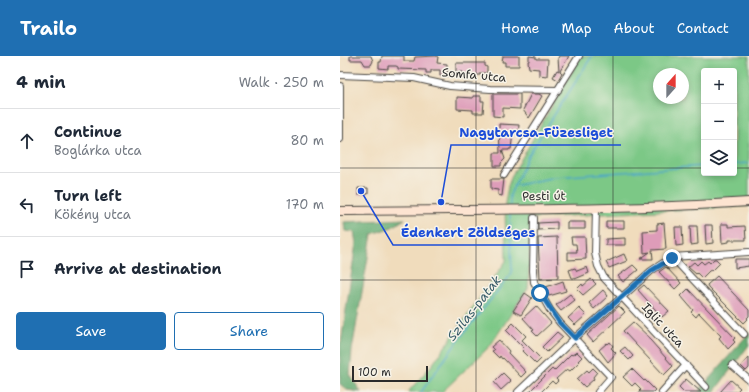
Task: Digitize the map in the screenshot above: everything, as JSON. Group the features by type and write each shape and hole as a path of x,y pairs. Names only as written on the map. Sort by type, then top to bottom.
{"main road":[{"name":"Pesti út","path":"340,211 596,208 749,202"}],"street":[{"path":"504,175 579,56"},
{"name":"Somfa utca","path":"340,75 414,78 450,86 490,89 558,90"},
{"path":"340,86 340,139"},
{"name":"Iglic utca","path":"596,208 595,253 598,266 604,278 706,387"},
{"path":"534,218 534,282 550,310 560,323 611,377 598,392"},
{"path":"518,392 575,338 651,271 672,258 749,252"},
{"path":"672,258 747,331"},
{"path":"662,392 686,365"},
{"path":"732,365 749,380"}],"green space":[{"path":"581,56 749,56 749,206 531,218 528,288 490,346 442,392 408,392 432,365 506,261 505,203 508,186 512,175"},
{"path":"405,219 392,227 372,234 352,350 350,375 361,392 347,390 340,384 340,343 356,243 354,232 345,231 344,222"},
{"path":"749,333 749,345 714,392 700,392 702,387"}],"building":[{"path":"350,56 371,56 373,61 371,65 365,65 362,60 350,60"},
{"path":"382,56 404,56 404,61 414,61 415,57 436,56 438,57 437,63 447,64 447,72 452,72 451,76 440,76 440,70 431,70 431,73 426,73 426,70 398,69 396,66 388,66 388,69 379,68 379,62 381,62"},
{"path":"503,56 519,56 519,66 505,66 505,62 502,62"},
{"path":"529,56 536,57 536,59 548,59 547,76 539,75 539,69 529,68"},
{"path":"559,56 569,56 560,71 562,73 558,80 553,77 557,70 559,71"},
{"path":"456,63 485,63 487,73 463,77 463,72 456,72"},
{"path":"493,94 520,94 520,109 503,108 503,117 493,116"},
{"path":"531,94 539,94 542,96 529,118 523,110"},
{"path":"473,96 481,96 481,101 484,101 483,113 473,113 473,110 457,109 457,97 473,98"},
{"path":"499,124 519,125 518,133 513,133 511,149 502,150 505,159 501,163 501,166 494,166 494,153 500,153"},
{"path":"491,179 504,179 502,196 498,195 498,190 491,189"},
{"path":"358,188 368,188 368,194 358,195"},
{"path":"606,221 624,221 624,228 606,228"},
{"path":"557,222 557,229 538,230 538,223"},
{"path":"567,222 585,222 585,229 567,229"},
{"path":"664,223 666,249 652,250 653,259 640,259 650,252 644,253 643,231 657,230 657,224"},
{"path":"721,224 728,224 728,227 745,226 746,240 729,240 729,242 722,243"},
{"path":"705,225 712,225 713,243 706,244"},
{"path":"690,226 697,226 698,244 691,245"},
{"path":"675,227 682,227 683,245 676,246"},
{"path":"557,237 558,278 540,279 538,238"},
{"path":"571,237 585,237 586,259 568,260 568,252 577,252 576,244 572,244"},
{"path":"625,238 625,245 606,245 606,239"},
{"path":"624,254 627,261 609,268 606,262"},
{"path":"714,259 720,263 702,278 688,267 694,262 697,265 701,261 704,264 708,261 710,263"},
{"path":"735,259 749,259 749,266 735,268"},
{"path":"633,265 638,270 623,282 618,276"},
{"path":"587,267 589,273 575,279 572,278 569,270 575,268 577,271"},
{"path":"666,267 681,283 675,289 659,272"},
{"path":"717,276 749,310 748,319 744,323 708,287 707,285"},
{"path":"591,279 596,284 583,295 577,289"},
{"path":"563,281 566,291 549,296 546,287"},
{"path":"644,285 669,311 662,317 638,290"},
{"path":"688,289 735,338 733,340 735,342 728,349 719,338 721,336 699,313 696,317 691,312 693,310 681,296"},
{"path":"603,290 608,296 594,309 589,303"},
{"path":"525,293 532,298 521,315 513,311"},
{"path":"570,294 575,300 561,311 556,305"},
{"path":"536,306 551,323 537,336 532,331 534,330 523,318"},
{"path":"619,306 625,312 593,342 587,335"},
{"path":"579,308 586,315 575,325 568,318"},
{"path":"633,322 652,340 651,341 673,366 664,375 623,331"},
{"path":"513,323 526,336 522,340 541,359 536,364 522,350 524,348 506,330"},
{"path":"557,332 563,337 547,352 542,347"},
{"path":"499,340 509,351 508,353 526,372 521,377 503,358 502,359 500,356 499,358 492,351 494,350 491,347"},
{"path":"610,342 613,346 611,348 616,353 608,362 599,350"},
{"path":"625,347 633,356 629,360 620,351"},
{"path":"577,352 582,357 578,361 579,362 570,371 567,369 556,379 558,381 555,384 552,381 541,392 529,392 552,369 554,371 571,354 572,355"},
{"path":"749,357 749,368 746,371 741,366"},
{"path":"593,368 597,372 593,377 594,379 585,387 577,379 587,370 589,372"},
{"path":"632,369 655,390 653,392 638,392 641,389 635,383 632,386 623,377"},
{"path":"503,373 511,381 501,390 494,382"},
{"path":"686,379 701,392 684,392 679,387"},
{"path":"731,380 740,388 736,392 720,392"}],"waterway":[{"name":"Szilas-patak","path":"510,207 510,195 528,156 592,56"},
{"path":"737,164 749,163"},
{"path":"513,186 555,177 701,166"},
{"name":"Szilas-patak","path":"421,392 460,338 512,273 510,213"}],"place":[{"name":"Édenkert Zöldséges","path":"361,191"},
{"name":"Nagytarcsa-Füzesliget","path":"441,202"}],"route":[{"path":"540,293 560,323 575,338 651,271 672,258"}]}
